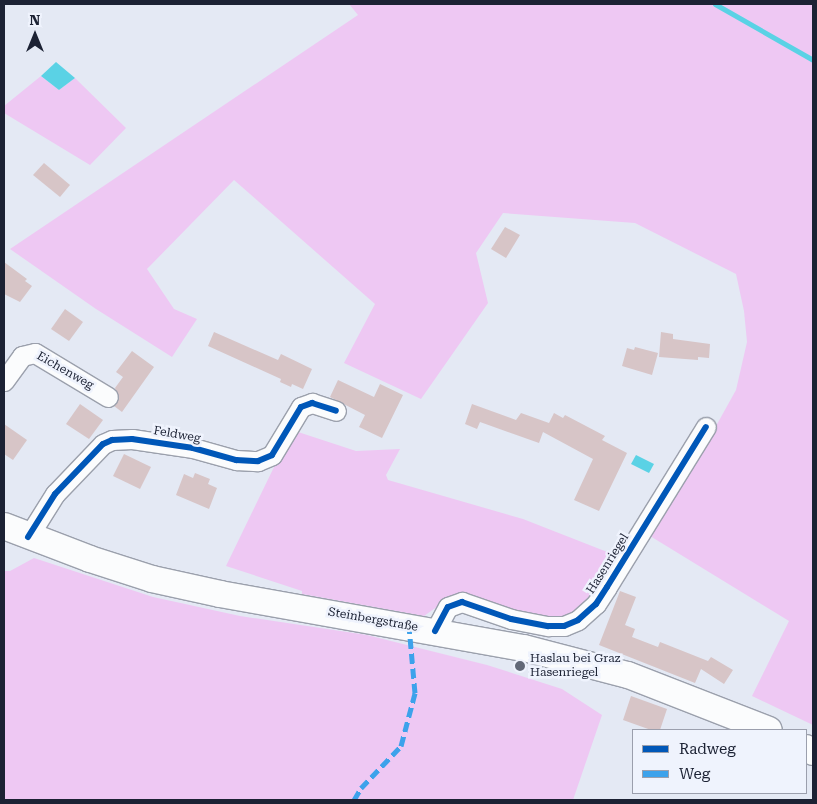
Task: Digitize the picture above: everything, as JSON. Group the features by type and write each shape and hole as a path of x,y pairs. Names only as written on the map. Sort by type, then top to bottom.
{"main road":[{"name":"Steinbergstraße","path":"4,526 28,537 152,579 220,594 524,648 628,675 766,729"}],"street":[{"name":"Eichenweg","path":"4,381 22,356 35,352 108,397"},
{"name":"Feldweg","path":"28,537 55,494 103,444 112,440 132,439 193,448 236,460 258,461 272,455 301,407 312,403 336,411"},
{"name":"Hasenriegel","path":"435,631 448,607 462,602 512,619 548,626 564,626 578,620 596,604 706,427"}],"shaded area":[{"path":"349,4 813,4 813,725 752,696 789,621 637,528 696,435 716,426 736,390 747,342 744,311 736,274 635,223 503,213 476,253 488,303 421,399 344,363 375,304 234,180 147,269 174,309 197,319 172,357 96,309 10,249 358,15"},
{"path":"41,76 59,90 75,78 126,128 90,165 4,113 4,106"},
{"path":"292,430 356,451 400,449 386,475 388,480 523,519 620,557 588,607 569,621 448,599 424,616 302,594 302,591 226,566"},
{"path":"34,558 153,597 240,616 367,635 487,665 562,689 602,715 573,800 4,800 4,571 10,571"}],"water":[{"path":"56,62 75,78 59,90 41,76"},
{"path":"636,455 654,464 649,473 631,464"}],"building":[{"path":"44,163 70,185 60,197 33,175"},
{"path":"505,227 520,235 506,258 491,249"},
{"path":"4,262 27,279 25,281 32,286 20,302 4,294"},
{"path":"65,309 83,322 69,341 51,329"},
{"path":"214,332 278,360 281,354 312,369 303,389 292,384 291,387 280,382 281,379 208,346"},
{"path":"661,332 673,334 673,339 710,344 709,358 698,357 698,360 659,357"},
{"path":"635,347 658,353 652,375 622,366 627,348 634,350"},
{"path":"132,351 154,367 122,412 114,406 119,398 115,388 123,377 116,372"},
{"path":"338,380 374,397 380,384 403,395 382,438 359,427 365,415 330,397"},
{"path":"80,404 103,420 89,439 66,424"},
{"path":"472,404 516,420 521,413 549,423 554,413 563,418 565,415 605,436 602,440 627,453 599,511 574,500 593,459 543,432 539,443 480,422 477,429 465,424"},
{"path":"4,424 27,440 13,460 4,454"},
{"path":"124,454 151,467 140,489 113,476"},
{"path":"195,473 210,479 208,484 217,488 209,509 176,495 184,474 193,478"},
{"path":"620,591 636,597 625,625 635,629 632,637 658,647 660,642 708,661 711,657 733,670 724,684 701,669 695,683 599,645"},
{"path":"631,696 667,709 660,729 648,729 623,720"}],"waterway":[{"path":"715,4 813,60"}],"marked path":[{"path":"354,800 361,788 401,746 415,693 409,626"}],"cycle path":[{"path":"28,537 55,494 103,444 112,440 132,439 193,448 236,460 258,461 272,455 301,407 312,403 336,411"},
{"path":"435,631 448,607 462,602 511,619 548,626 564,626 578,620 596,604 706,427"}],"place":[{"name":"Haslau bei Graz Hasenriegel","path":"520,666"}]}
